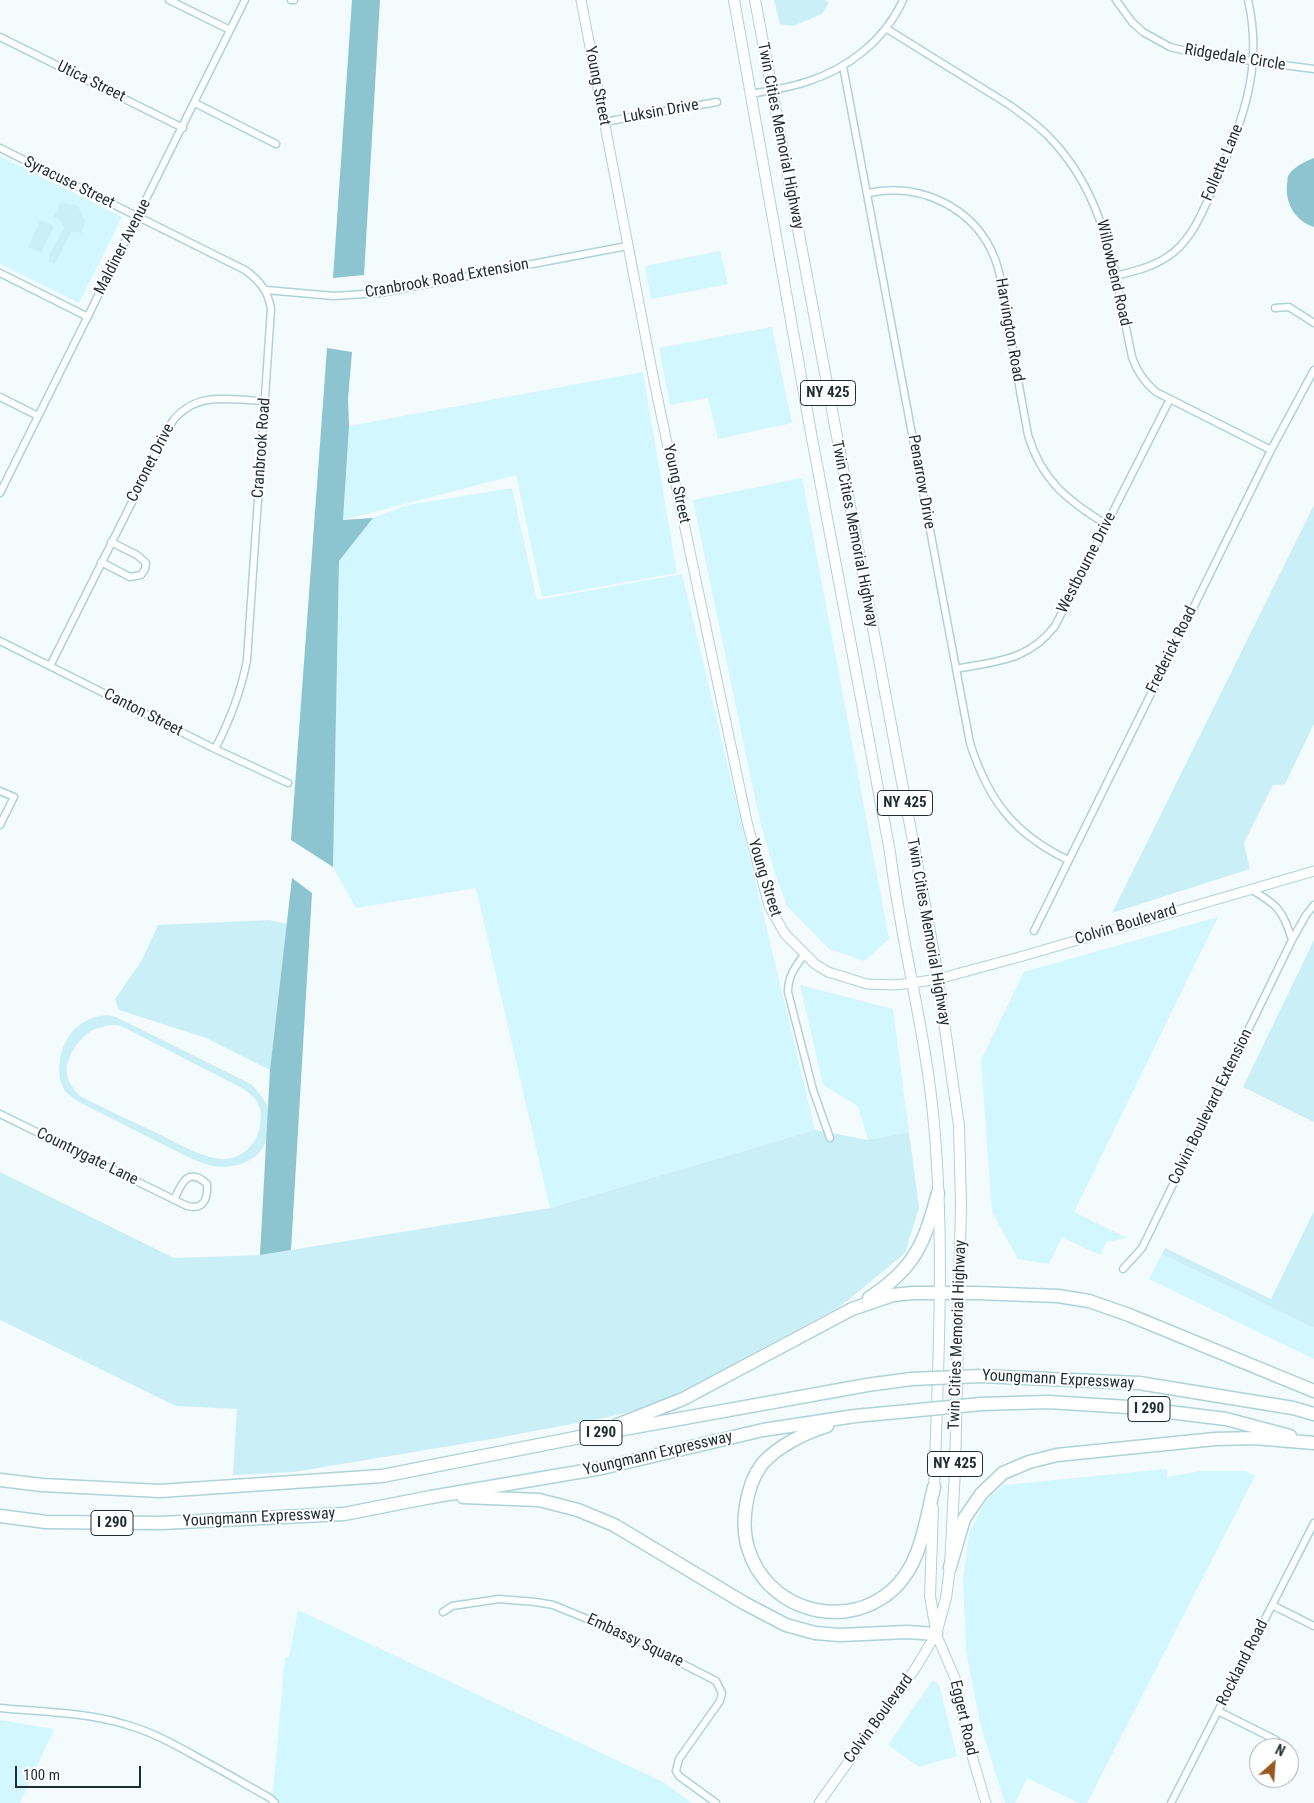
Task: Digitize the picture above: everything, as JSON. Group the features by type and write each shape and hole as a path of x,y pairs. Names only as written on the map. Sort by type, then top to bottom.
{"highway":[{"path":"585,1436 682,1398 852,1309 892,1282 906,1268 920,1248 938,1193"},
{"path":"852,1309 893,1295 960,1292 1058,1296 1089,1302 1129,1314 1314,1391"},
{"name":"Youngmann Expressway","path":"0,1480 42,1485 160,1491 382,1476 585,1436 866,1385 911,1379 981,1376 1139,1383 1293,1408 1314,1414"},
{"name":"Youngmann Expressway","path":"0,1516 46,1522 161,1523 289,1515 344,1514 602,1468 763,1430 856,1416 981,1404 1048,1402 1128,1407 1226,1419 1314,1442"},
{"path":"856,1416 818,1429 783,1447 771,1455 755,1476 747,1499 745,1540 759,1572 777,1593 807,1609 823,1612 853,1610 882,1598 895,1588 908,1570 920,1542 934,1487"},
{"path":"950,1567 964,1519 981,1494 1003,1473 1029,1462 1057,1455 1215,1438 1254,1438 1314,1442"},
{"path":"431,1497 539,1500 578,1510 614,1525 744,1603 786,1625 815,1633 840,1636 907,1632 936,1634"}],"main road":[{"name":"Twin Cities Memorial Highway","path":"734,0 890,852 894,886 924,1049 934,1123 940,1238 930,1596 936,1634"},
{"name":"Twin Cities Memorial Highway","path":"755,0 938,979 959,1126 961,1204 960,1292 950,1567 946,1598 936,1634"}],"street":[{"path":"169,0 230,30"},
{"name":"Maldiner Avenue","path":"0,492 183,128 245,0"},
{"name":"Young Street","path":"581,0 627,246 747,822 769,906 785,934 804,955 828,972 868,984 894,985 938,979"},
{"path":"750,94 806,83 843,66 855,58 887,29 903,0"},
{"name":"Ridgedale Circle","path":"1116,0 1132,22 1143,32 1170,47 1184,52 1314,69"},
{"name":"Follette Lane","path":"1115,276 1146,268 1163,260 1182,244 1197,224 1237,132 1250,86 1252,30 1248,0"},
{"name":"Willowbend Road","path":"887,29 1011,106 1047,135 1062,152 1095,204 1108,241 1135,368 1147,385 1170,399 1271,450"},
{"name":"Utica Street","path":"0,37 183,128"},
{"name":"Penarrow Drive","path":"843,66 970,744 984,781 994,799 1012,822 1050,851 1068,860"},
{"name":"Luksin Drive","path":"604,122 717,102"},
{"path":"195,103 276,144"},
{"name":"Syracuse Street","path":"0,148 138,217"},
{"name":"Harvington Road","path":"868,193 893,189 908,190 937,198 962,214 980,232 988,244 999,272 1028,435 1037,460 1053,485 1065,497 1107,525"},
{"path":"138,217 245,270 266,290"},
{"name":"Cranbrook Road Extension","path":"266,290 334,296 380,293 627,246"},
{"path":"0,273 88,317"},
{"name":"Cranbrook Road","path":"215,749 238,699 247,660 271,309 266,290"},
{"path":"1274,308 1289,307 1314,323"},
{"name":"Frederick Road","path":"1034,931 1271,450 1314,370"},
{"path":"0,397 38,416"},
{"name":"Coronet Drive","path":"50,666 111,542 172,422 178,414 194,402 210,399 265,401"},
{"name":"Westbourne Drive","path":"956,669 1018,656 1030,650 1048,636 1056,626 1170,399"},
{"path":"101,562 130,577 141,575 145,569 146,563 138,555 111,542"},
{"name":"Canton Street","path":"0,641 215,749 288,783"},
{"path":"0,791 14,798 0,825"},
{"name":"Colvin Boulevard","path":"938,979 1314,871"},
{"path":"1248,889 1278,907 1286,920 1292,940"},
{"name":"Colvin Boulevard Extension","path":"1123,1269 1142,1248 1292,940 1314,905"},
{"path":"804,955 790,976 788,992 814,1090 830,1138"},
{"name":"Countrygate Lane","path":"0,1114 174,1200 187,1206 196,1208 200,1206 208,1192 207,1184 196,1176 190,1177 184,1180 174,1200"},
{"name":"Rockland Road","path":"1171,1803 1314,1523"},
{"name":"Embassy Square","path":"443,1612 452,1606 500,1599 536,1602 553,1606 624,1634 716,1681 721,1689 722,1697 679,1759 676,1770 679,1776 716,1803"},
{"path":"1272,1605 1314,1626"},
{"name":"Colvin Boulevard","path":"819,1803 914,1669 936,1634"},
{"name":"Eggert Road","path":"936,1634 955,1678 968,1742 986,1803"},
{"path":"0,1708 73,1714 124,1724 148,1732 270,1798 275,1803"},
{"path":"1218,1711 1272,1738"}],"shaded area":[{"path":"352,0 380,0 364,275 333,278"},
{"path":"774,0 825,0 829,3 822,14 793,26 780,24"},
{"path":"0,156 122,217 79,303 0,264"},
{"path":"1314,158 1314,227 1297,216 1290,204 1287,191 1290,173"},
{"path":"61,203 77,205 85,220 82,233 71,232 55,264 49,262 49,256 64,228 60,220 53,217"},
{"path":"41,219 54,226 41,253 28,247"},
{"path":"720,251 728,284 651,299 645,266"},
{"path":"772,327 792,423 718,439 708,398 670,405 659,348"},
{"path":"327,348 352,352 343,520 373,518 339,561 333,867 291,840"},
{"path":"643,372 677,573 542,597 516,475 343,520 349,426"},
{"path":"802,478 889,939 864,961 829,949 787,906 775,874 758,813 693,500"},
{"path":"512,488 537,600 682,574 815,1130 550,1208 476,888 356,908 333,867 339,561 373,518 407,505"},
{"path":"1314,505 1314,724 1285,784 1273,785 1244,843 1250,869 1112,913"},
{"path":"292,878 312,893 291,1250 260,1255 270,1070"},
{"path":"1218,917 1074,1212 1127,1238 1106,1242 1100,1255 1062,1237 1049,1264 1018,1259 992,1212 981,1060 1024,972"},
{"path":"269,920 287,924 270,1070 206,1038 119,1010 115,999 142,960 158,925"},
{"path":"1314,940 1314,1122 1243,1087"},
{"path":"800,985 893,1009 909,1132 868,1140 858,1106 823,1085"},
{"path":"107,1015 116,1017 251,1084 262,1097 269,1113 267,1136 259,1152 253,1158 236,1165 218,1167 209,1165 190,1158 150,1138 77,1101 68,1094 61,1083 59,1066 63,1047 78,1026 88,1020","holes":["110,1025 117,1025 240,1087 252,1096 259,1104 261,1116 258,1132 251,1146 239,1155 231,1158 215,1158 200,1154 80,1096 67,1076 68,1061 71,1054 85,1035 91,1031"]},
{"path":"815,1130 868,1140 909,1132 919,1208 905,1253 835,1309 666,1400 638,1410 604,1418 294,1472 233,1475 237,1409 176,1406 0,1320 0,1172 174,1258 260,1255 550,1208"},
{"path":"1314,1211 1314,1328 1162,1254 1165,1248 1271,1299"},
{"path":"1162,1254 1314,1328 1314,1359 1149,1279"},
{"path":"1167,1469 1167,1477 1201,1471 1245,1471 1255,1476 1087,1803 1079,1803 1027,1778 1015,1803 1005,1803 981,1727 966,1652 963,1580 969,1534 986,1500 1004,1485"},
{"path":"298,1610 663,1782 692,1803 272,1803 285,1657 289,1658"},
{"path":"932,1681 939,1685 957,1756 919,1767 888,1745"},
{"path":"0,1720 54,1729 20,1803 0,1803"}]}
